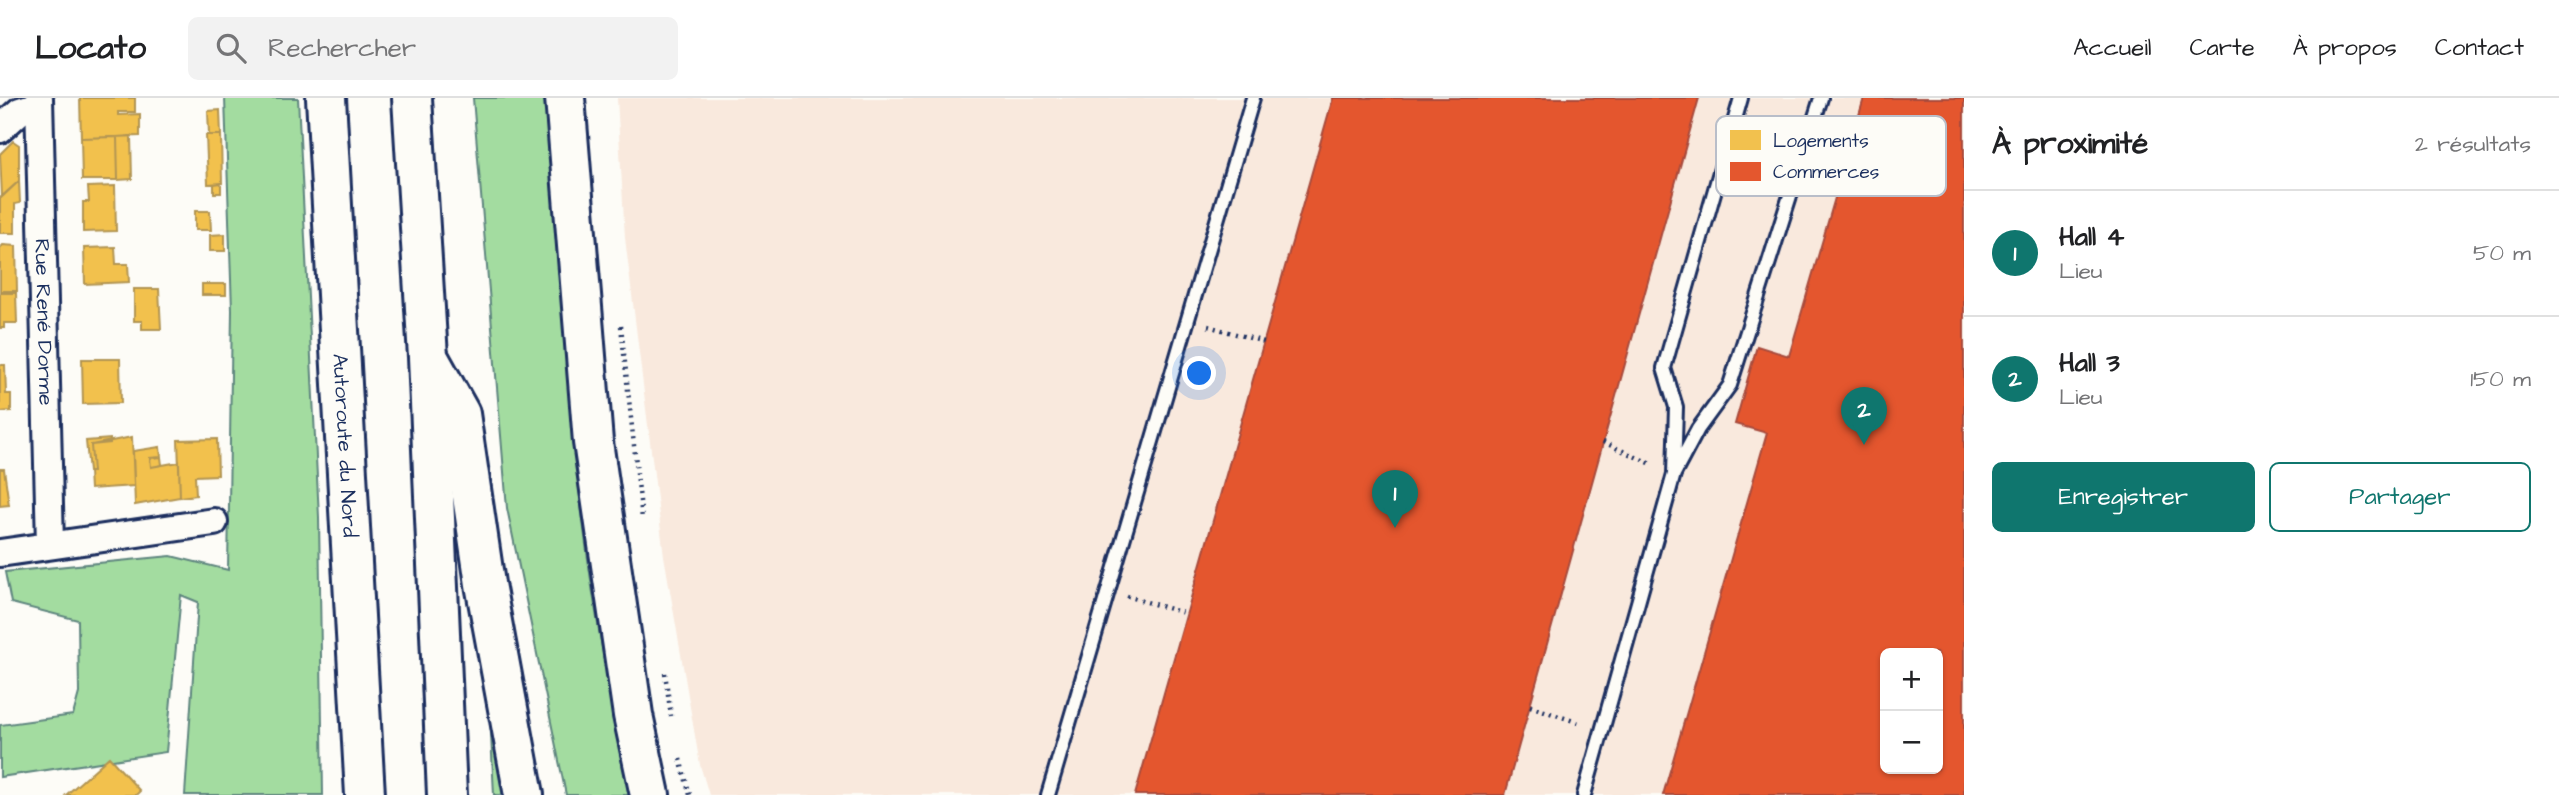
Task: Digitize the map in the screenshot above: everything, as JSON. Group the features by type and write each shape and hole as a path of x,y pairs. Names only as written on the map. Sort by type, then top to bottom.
{"main road":[{"name":"Autoroute du Nord","path":"326,98 365,795"},
{"path":"412,98 428,357 447,795"},
{"path":"565,98 593,442 633,715 650,795"},
{"path":"428,357 460,414 485,584 524,795"}],"street":[{"path":"0,129 20,111 39,102"},
{"name":"Rue René Dorme","path":"39,102 50,545"},
{"path":"0,553 214,522"}],"lane":[{"path":"1048,795 1253,98"},
{"path":"1736,116 1741,98"},
{"path":"1815,116 1821,98"},
{"path":"1674,474 1676,407 1664,368 1716,186"},
{"path":"1584,795 1674,474 1698,429 1730,385 1790,196"}],"path":[{"path":"620,314 643,529"},
{"path":"1187,319 1264,342"},
{"path":"1603,442 1674,474"},
{"path":"1108,590 1187,614"},
{"path":"663,659 672,724"},
{"path":"1530,706 1602,731"},
{"path":"677,749 690,795"}],"shaded area":[{"path":"617,98 1964,98 1964,795 709,795 700,765 664,556 625,238"}],"green space":[{"path":"225,98 298,98 319,517 323,795 185,795 198,602 181,595 166,752 0,777 0,725 73,715 79,693 78,620 11,603 5,572 171,556 228,570 232,310"},
{"path":"473,98 546,98 567,361 585,536 614,710 635,795 566,795 507,508"},
{"path":"487,653 510,795 494,795"}],"building: Logements":[{"path":"80,98 135,98 135,112 118,112 118,115 140,114 140,136 81,138"},
{"path":"220,110 221,135 209,135 208,111"},
{"path":"206,135 221,135 222,183 208,184"},
{"path":"131,136 132,179 118,180 117,137"},
{"path":"117,137 118,180 82,180 81,138"},
{"path":"13,141 19,145 19,181 2,197 0,154"},
{"path":"19,181 20,203 15,204 15,233 0,233 0,198"},
{"path":"221,183 221,193 214,193 214,184"},
{"path":"115,186 116,231 83,232 83,202 89,202 88,187"},
{"path":"195,211 210,211 211,230 195,230"},
{"path":"225,234 225,251 210,251 210,235"},
{"path":"3,245 16,246 17,291 0,291 0,248"},
{"path":"115,247 116,264 128,264 129,282 85,284 84,248"},
{"path":"202,284 226,284 226,295 202,295"},
{"path":"134,289 159,289 161,329 142,329 142,321 134,321"},
{"path":"0,293 16,293 17,323 4,323 4,328 0,328"},
{"path":"82,359 120,359 121,403 83,404"},
{"path":"0,365 5,365 6,394 11,394 11,411 0,412"},
{"path":"132,437 134,486 90,489 89,472 93,472 91,445"},
{"path":"110,439 110,443 91,445 93,472 89,472 86,441"},
{"path":"217,439 218,475 195,476 196,495 180,497 178,440"},
{"path":"160,447 161,457 150,458 151,467 179,462 180,497 135,505 133,451"},
{"path":"161,457 162,465 151,467 150,458"},
{"path":"0,469 4,469 9,505 0,506"},
{"path":"109,757 140,791 136,795 66,795"}],"building: Commerces":[{"path":"1333,98 1699,98 1505,795 1135,795"},
{"path":"1864,98 1964,98 1964,795 1663,795 1767,433 1735,424 1757,346 1789,356 1836,196 1946,196 1946,116 1859,116"}],"place":[{"name":"Hall 3","path":"1864,445"},
{"name":"Hall 4","path":"1395,528"}]}
